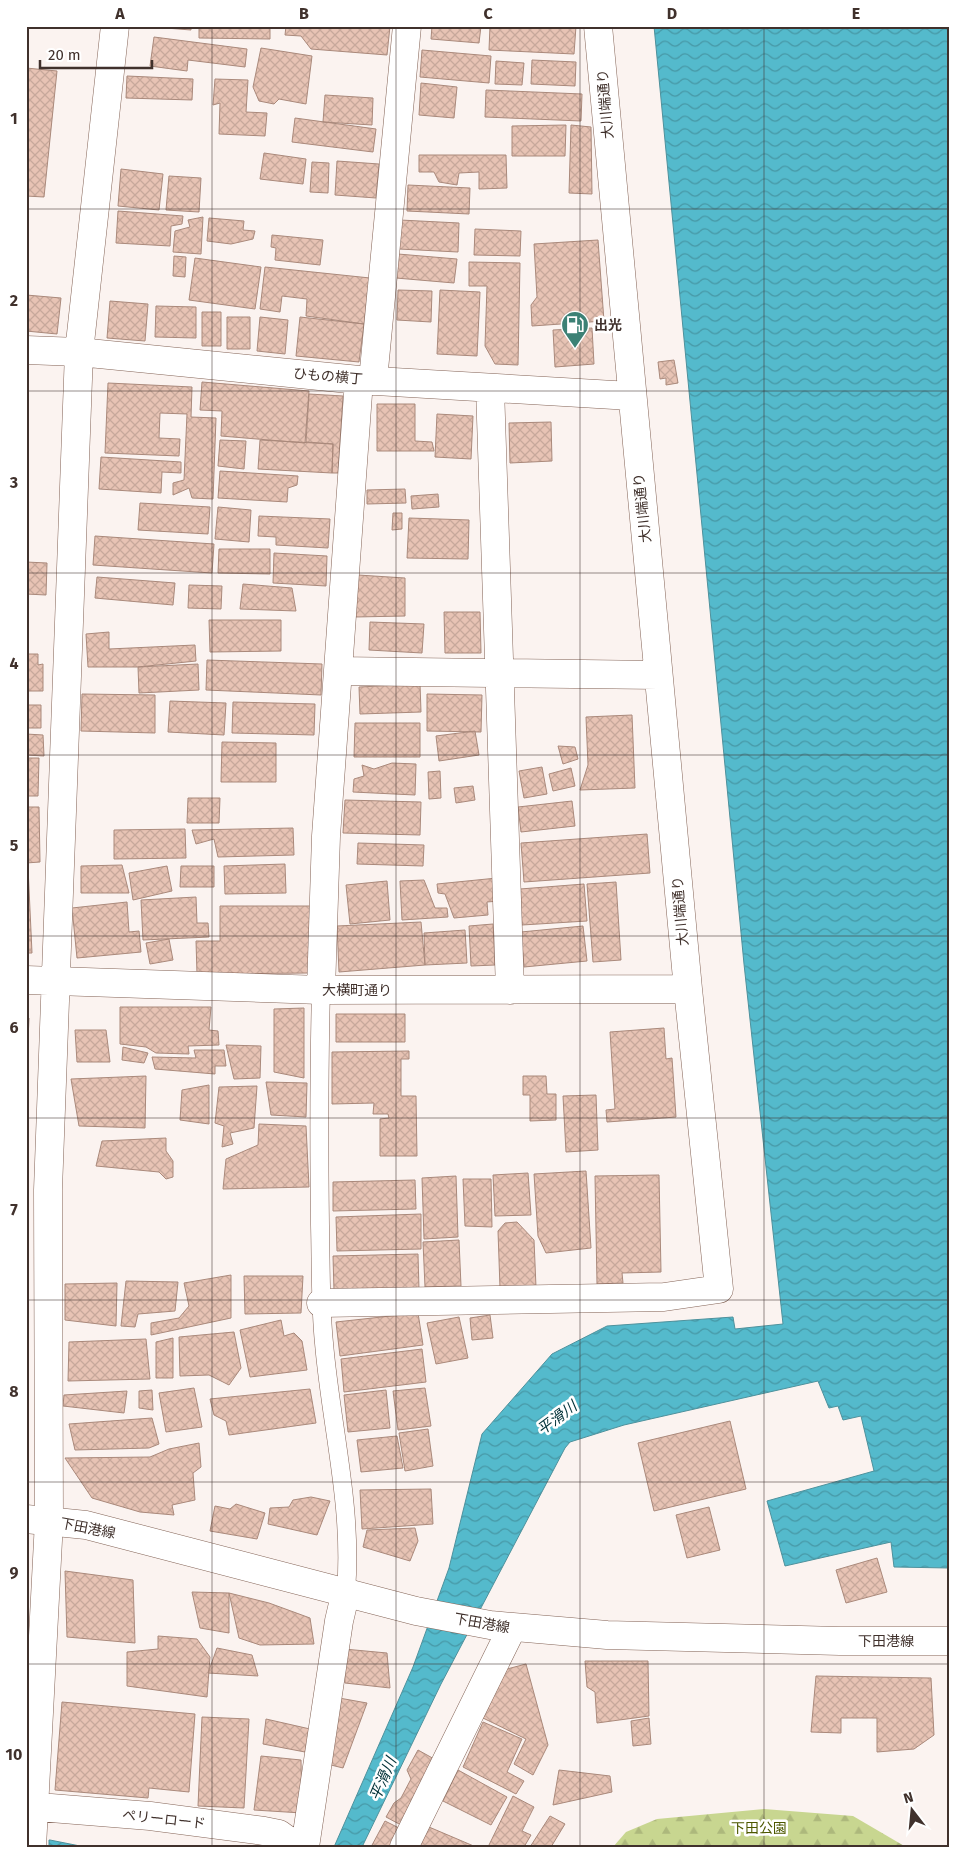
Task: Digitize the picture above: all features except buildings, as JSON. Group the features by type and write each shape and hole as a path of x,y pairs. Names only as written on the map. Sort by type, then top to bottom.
{"street":[{"path":"32,1821 38,1520 48,1190 79,352 115,26"},
{"path":"321,990 326,836 338,671 366,380 406,26"},
{"name":"大川端通り","path":"321,1304 664,1297 720,1290 688,989 631,396 598,26"},
{"name":"ひもの横丁","path":"26,350 79,352 366,380 631,396"},
{"path":"490,388 501,673 510,990"},
{"path":"338,671 658,675"},
{"name":"大横町通り","path":"26,980 321,990 688,989"},
{"name":"下田港線","path":"38,1520 86,1525 346,1591 416,1611 501,1627 607,1635 840,1642 949,1641"},
{"path":"305,1847 339,1621 346,1591"},
{"path":"404,1847 501,1627"},
{"name":"ペリーロード","path":"32,1821 150,1816 280,1834 297,1847"}],"lane":[{"path":"321,990 318,1104 321,1304 324,1343 346,1514 348,1559 346,1591"}],"green space":[{"name":"下田公園","path":"764,1809 853,1816 906,1847 613,1847 626,1832 657,1819"}],"water":[{"name":"平滑川","path":"654,26 949,26 949,1568 894,1567 891,1542 785,1566 767,1501 874,1471 861,1416 843,1420 838,1406 829,1408 818,1381 624,1425 570,1442 565,1448 441,1684 362,1847 334,1847 413,1667 449,1568 482,1434 552,1354 607,1326 733,1317 735,1329 783,1324 744,964"},
{"path":"50,1840 85,1847 49,1847"}],"place":[{"name":"出光","path":"575,349"}]}
